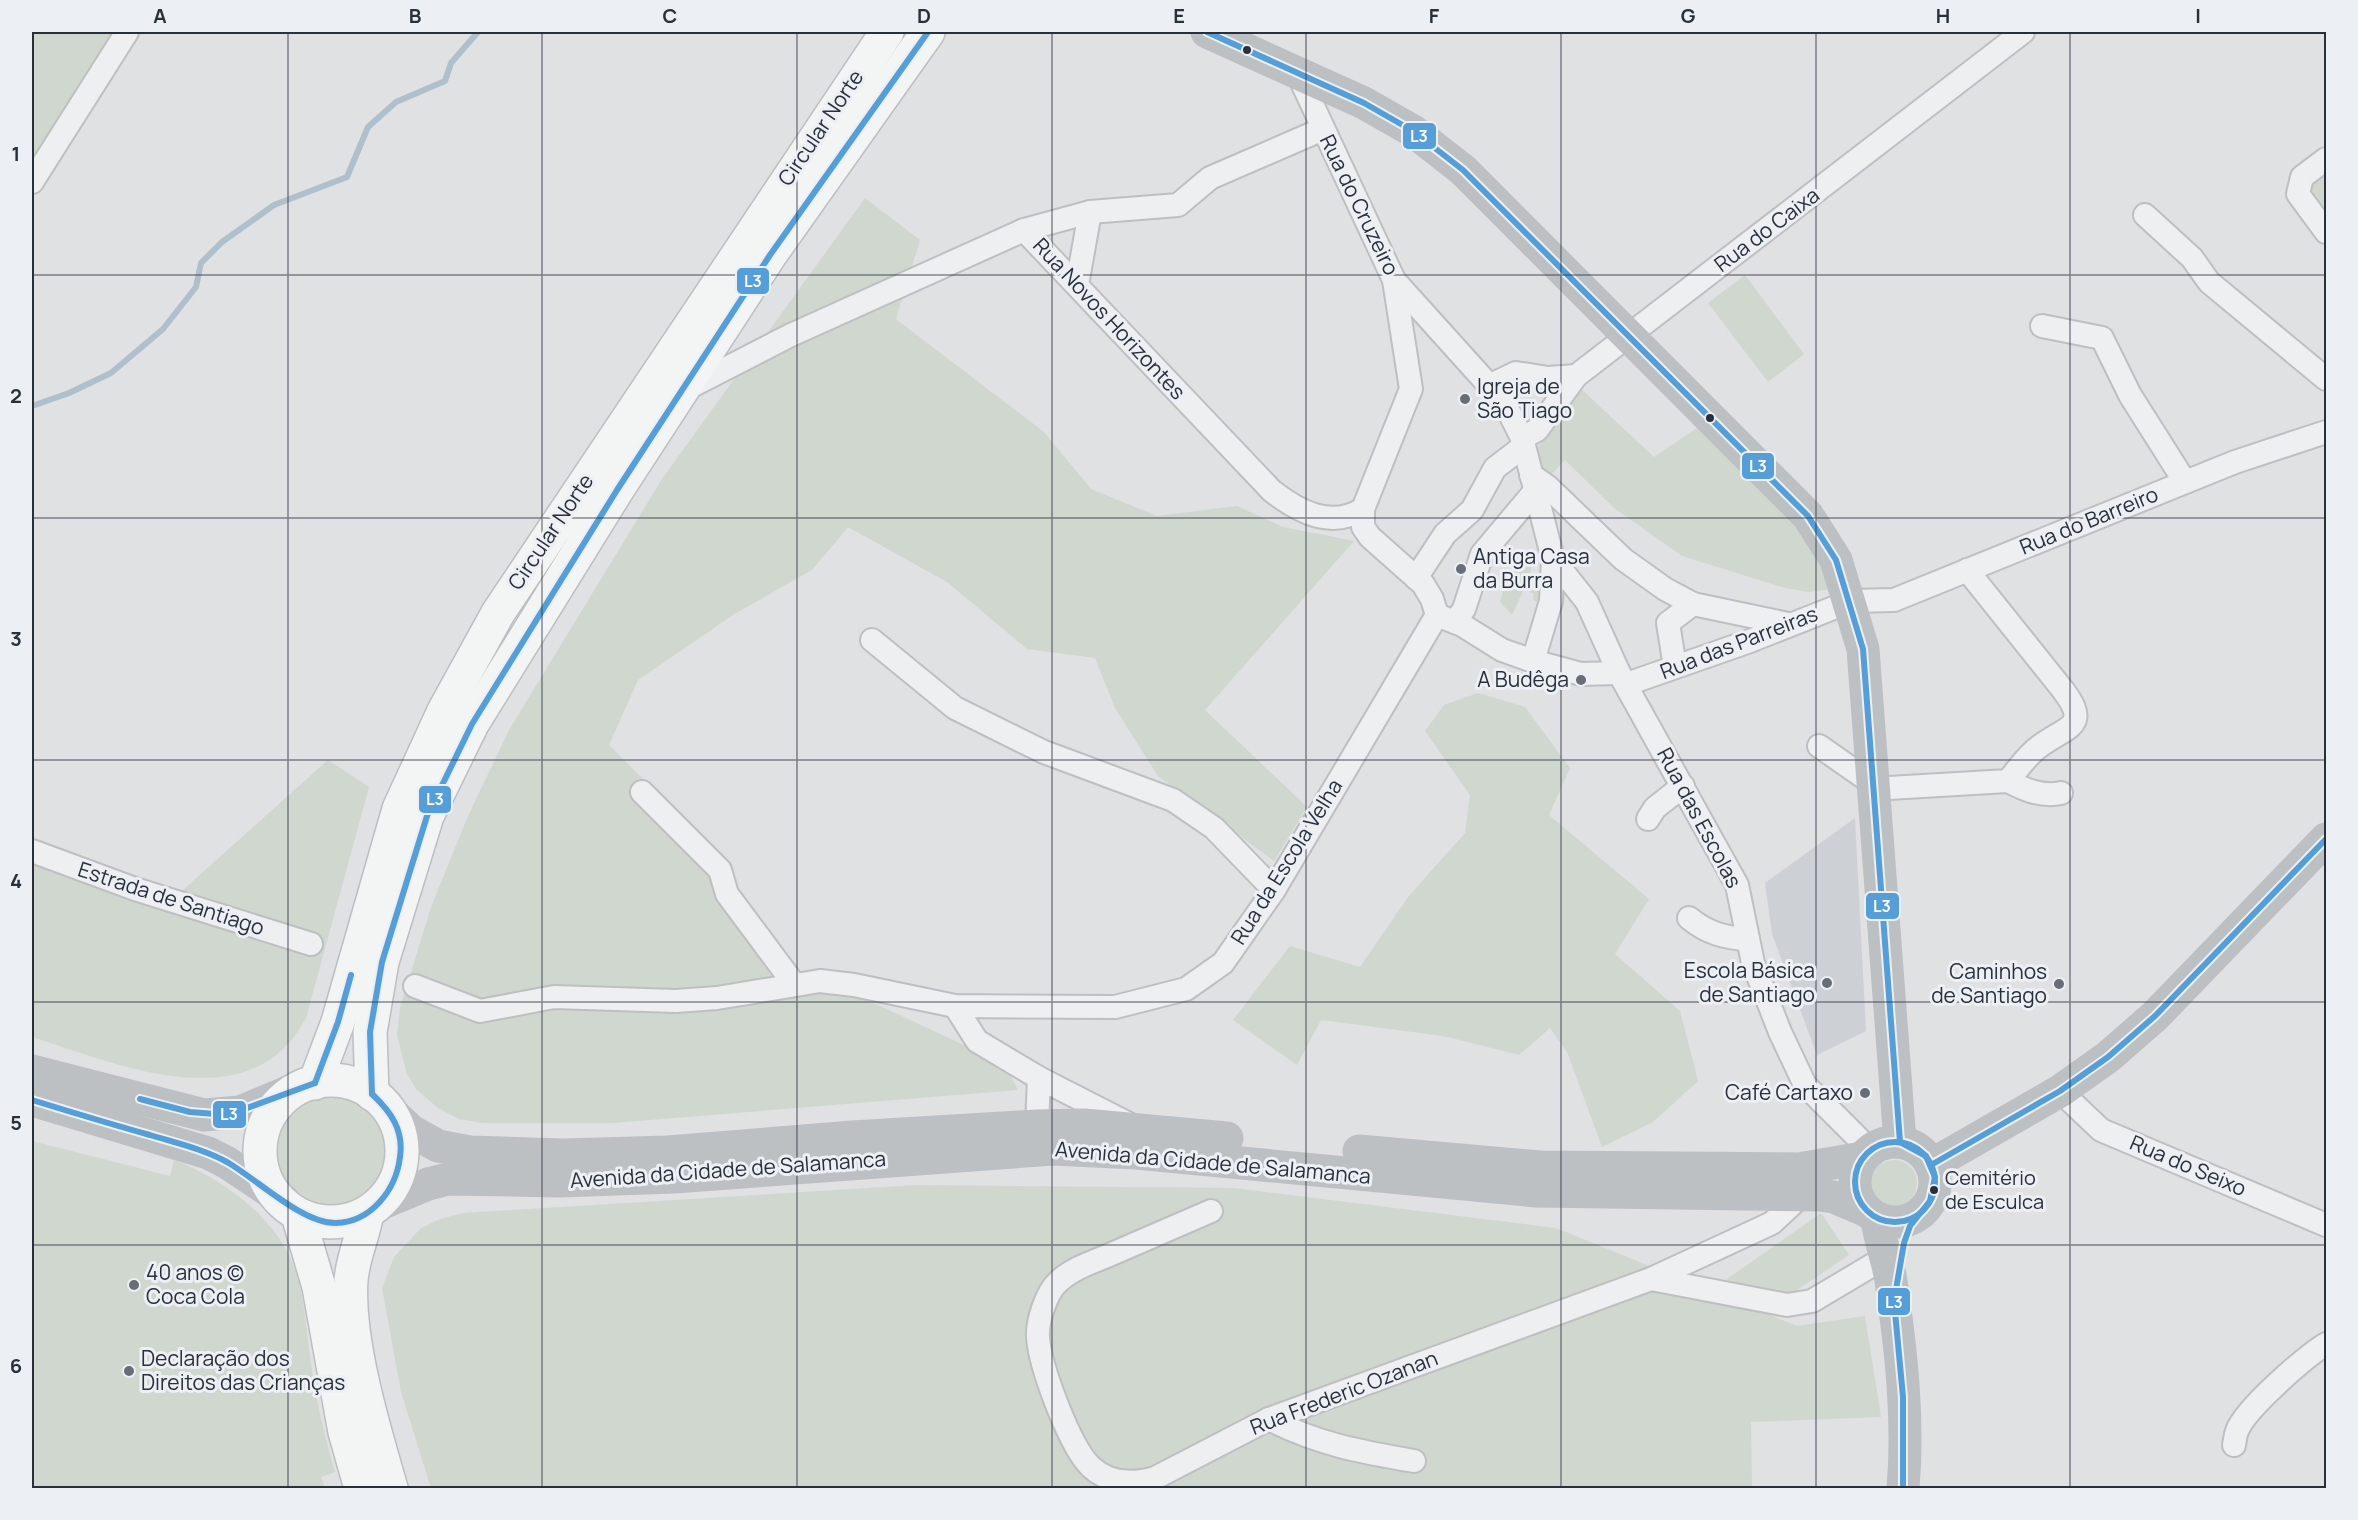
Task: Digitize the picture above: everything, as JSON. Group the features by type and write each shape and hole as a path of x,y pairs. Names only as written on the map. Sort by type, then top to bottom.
{"main road":[{"name":"Circular Norte","path":"310,1084 338,1022 399,809 449,701 498,613 887,32"},
{"name":"Circular Norte","path":"381,1102 370,1032 382,962 427,816 472,724 681,391 770,255 928,32"},
{"path":"328,1080 351,1083 381,1102 399,1128 401,1159 393,1188 373,1208 341,1222 319,1222 291,1208 267,1183 260,1160 261,1137 270,1115 285,1097 310,1084 328,1080"},
{"path":"291,1208 320,1287 345,1432 361,1488"},
{"path":"373,1208 354,1259 351,1302 358,1357 392,1488"}],"street":[{"path":"32,182 127,32"},
{"path":"1207,32 1364,103 1413,131 1463,170 1808,516 1836,560 1851,601 1863,649 1872,786 1877,1150 1855,1180 1856,1191 1872,1215 1886,1257 1894,1301 1904,1397 1903,1488"},
{"name":"Rua do Caixa","path":"1416,578 1445,534 1472,510 1495,468 1537,430 1576,376 2023,32"},
{"name":"Rua do Cruzeiro","path":"1298,74 1394,280 1504,402 1523,442 1553,559"},
{"name":"Rua Novos Horizontes","path":"1323,129 1210,178 1178,206 1090,212 1024,230 1272,491 1292,506 1313,516 1341,518 1363,509"},
{"path":"2326,159 2302,177 2298,194 2326,232"},
{"path":"1077,285 1090,212"},
{"path":"2145,215 2192,258 2209,282 2326,379"},
{"path":"681,391 790,335 1024,230"},
{"path":"1394,280 1411,388 1363,509 1363,527 1370,537 1416,578 1446,618"},
{"path":"2042,326 2102,338 2130,395 2185,482"},
{"path":"1489,386 1516,373 1548,378 1576,376"},
{"name":"Rua do Barreiro","path":"1851,601 1894,600 2185,482 2326,432"},
{"path":"1533,483 1554,492 1623,559 1665,589 1693,604 1788,624"},
{"name":"Rua da Escola Velha","path":"955,1006 1115,1007 1186,989 1223,963 1274,890 1446,618 1464,609 1482,554 1533,483"},
{"path":"1533,661 1551,601 1554,584 1553,559"},
{"name":"Rua das Escolas","path":"1553,559 1587,602 1623,678 1737,885 1753,963 1780,1032 1805,1084 1877,1150"},
{"path":"1967,570 2075,706 2077,718 2071,728 2038,748 2008,781"},
{"name":"Rua das Parreiras","path":"1446,618 1502,650 1533,661 1581,674 1623,678 1675,667 1851,601"},
{"path":"1675,667 1668,623 1693,604"},
{"path":"872,640 955,708 1044,752 1173,800 1214,828 1274,890"},
{"path":"1819,746 1872,786 2008,781 2025,790 2040,794 2061,793"},
{"path":"1648,819 1654,808 1683,786"},
{"path":"642,792 720,870 727,894 794,984"},
{"path":"1931,1165 2060,1091 2108,1057 2155,1016 2326,839"},
{"name":"Estrada de Santiago","path":"32,851 135,889 311,944"},
{"path":"1689,918 1708,932 1732,939 1748,939"},
{"path":"415,986 480,1011 554,998 676,1001 717,998 820,981 854,985 955,1006 976,1041 1039,1078 1139,1130"},
{"path":"32,1071 204,1115 240,1112 310,1084"},
{"path":"1037,1126 1039,1078"},
{"name":"Rua do Seixo","path":"2060,1091 2101,1130 2326,1225"},
{"path":"32,1100 208,1153 226,1162 291,1208"},
{"name":"Avenida da Cidade de Salamanca","path":"381,1102 411,1131 446,1148 470,1152 564,1155 668,1152 853,1137 1084,1125 1540,1167 1799,1169 1877,1150"},
{"name":"Avenida da Cidade de Salamanca","path":"373,1208 428,1184 448,1179 560,1181 675,1177 1053,1149 1136,1153 1536,1191 1803,1194 1834,1197 1872,1215"},
{"path":"1877,1150 1918,1150 1931,1165 1934,1190 1910,1226 1904,1243 1894,1301"},
{"name":"Rua Frederic Ozanan","path":"1211,1211 1079,1268 1057,1283 1043,1309 1038,1337 1046,1370 1072,1441 1092,1468 1113,1479 1135,1484 1155,1478 1269,1419 1651,1279 1772,1223 1803,1194"},
{"path":"1872,1215 1901,1222 1922,1211"},
{"path":"1651,1279 1787,1305 1812,1301 1886,1257"},
{"path":"2234,1445 2237,1430 2247,1417 2307,1356 2326,1344"},
{"path":"1269,1419 1301,1436 1342,1448 1414,1461"}],"shaded area":[{"path":"32,32 119,32 32,168"},
{"path":"2326,170 2326,218 2308,192 2312,180"},
{"path":"865,198 920,240 896,319 1044,432 1091,489 1157,516 1237,506 1283,527 1354,541 1205,710 1307,807 1274,861 1158,776 1115,708 1095,658 1027,649 947,582 848,527 812,570 736,613 638,680 609,745 644,780 634,797 713,873 791,990 850,992 979,1052 1007,1068 1018,1090 613,1123 483,1123 459,1119 438,1108 416,1089 407,1074 397,1035 400,1008 431,907 468,816 509,730 662,479"},
{"path":"1745,275 1804,354 1768,382 1708,303"},
{"path":"1579,387 1654,457 1703,424 1797,518 1832,589 1808,592 1785,588 1682,556 1614,508 1565,460 1546,480 1537,448"},
{"path":"1521,555 1533,559 1530,574 1551,581 1547,606 1533,600 1534,594 1524,589 1512,615 1500,602 1505,584"},
{"path":"1478,693 1525,707 1570,768 1549,815 1649,899 1615,954 1680,1011 1698,1081 1653,1122 1602,1147 1567,1052 1550,1028 1519,1055 1443,1036 1321,1020 1297,1065 1233,1020 1290,946 1360,967 1408,897 1465,833 1470,795 1425,731 1444,705"},
{"path":"328,760 369,787 306,1018 282,1050 252,1069 218,1077 180,1077 142,1071 32,1037 32,859 174,898"},
{"name":"Escola Básica de Santiago","path":"1855,818 1866,1031 1817,1055 1772,934 1765,883"},
{"path":"334,1096 356,1101 374,1113 386,1131 391,1153 386,1175 374,1193 356,1205 334,1210 312,1205 294,1193 282,1175 277,1153 282,1131 294,1113 312,1101"},
{"path":"32,1141 170,1176 174,1160 194,1168 231,1191 249,1204 264,1220 289,1255 300,1285 317,1400 335,1472 321,1477 325,1488 32,1488"},
{"path":"1894,1160 1903,1161 1911,1166 1916,1174 1916,1192 1911,1200 1903,1205 1894,1206 1885,1205 1877,1200 1872,1192 1871,1183 1872,1174 1877,1166 1885,1161"},
{"path":"916,1185 1234,1188 1556,1228 1797,1326 1865,1316 1881,1417 1751,1422 1752,1488 431,1488 401,1392 382,1288 394,1257 421,1228 440,1219 463,1213"},
{"path":"1821,1213 1849,1255 1785,1298 1720,1284"}],"waterway":[{"path":"32,406 69,393 111,373 163,329 196,287 201,263 222,242 274,205 347,177 368,127 396,102 445,81 451,63 478,32"}],"transit line":[{"name":"L3","path":"372,1094 370,1032 382,962 427,816 472,724 617,490 770,255 928,32"},
{"name":"L3","path":"1207,32 1364,103 1413,131 1463,170 1808,516 1836,560 1863,649 1900,1142"},
{"name":"L3","path":"1931,1165 2060,1091 2108,1057 2155,1016 2326,839"},
{"name":"L3","path":"315,1083 338,1022 351,975"},
{"name":"L3","path":"140,1099 190,1112 228,1115 315,1083"},
{"name":"L3","path":"32,1100 208,1153 227,1162 295,1209 323,1221 336,1223 360,1217 371,1210 387,1192 398,1169 401,1147 398,1130 385,1108 372,1094"},
{"name":"L3","path":"1895,1142 1910,1145 1923,1154 1932,1167 1935,1182 1932,1197 1923,1210 1910,1219 1895,1222 1880,1219 1867,1210 1858,1197 1855,1182 1858,1167 1867,1154 1880,1145 1895,1142"},
{"name":"L3","path":"1900,1142 1926,1156 1935,1177 1930,1201 1910,1226 1904,1243 1894,1301 1903,1397 1903,1488"}],"place":[{"name":"Igreja de São Tiago","path":"1465,399"},
{"name":"Antiga Casa da Burra","path":"1461,569"},
{"name":"A Budêga","path":"1581,680"},
{"name":"Escola Básica de Santiago","path":"1827,983"},
{"name":"Caminhos de Santiago","path":"2059,984"},
{"name":"Café Cartaxo","path":"1865,1093"},
{"name":"Cemitério de Esculca","path":"1934,1190"},
{"name":"40 anos © Coca Cola","path":"134,1285"},
{"name":"Declaração dos Direitos das Crianças","path":"129,1371"}]}
